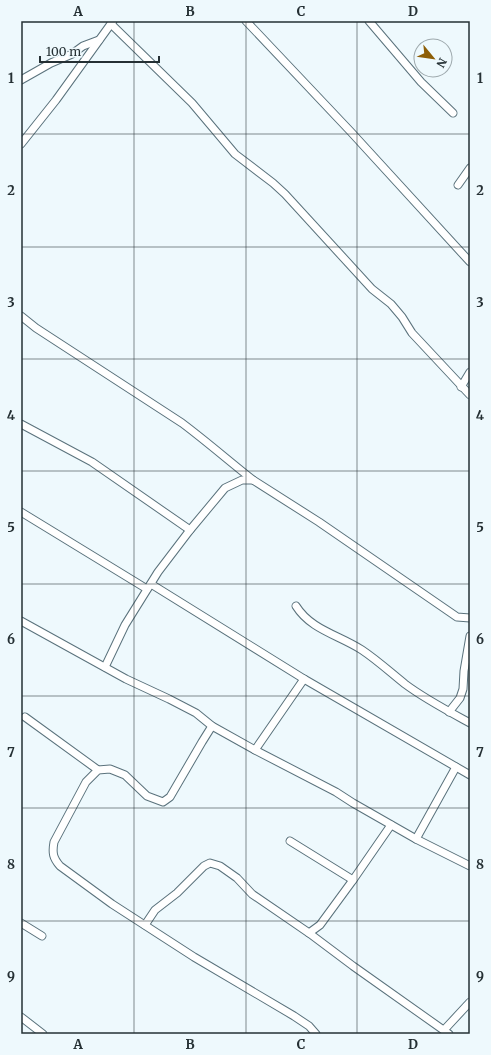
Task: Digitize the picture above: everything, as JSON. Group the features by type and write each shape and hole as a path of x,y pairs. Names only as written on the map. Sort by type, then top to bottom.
{"street":[{"path":"246,21 351,132 470,262"},
{"path":"369,21 421,82 453,113"},
{"path":"21,144 56,100 112,22 192,103 235,154 285,194 372,290 391,304 412,333 470,395"},
{"path":"21,80 51,63 72,54 83,46 100,40"},
{"path":"458,185 470,168"},
{"path":"21,316 36,328 182,422 227,460 254,480 319,522 457,617 470,618"},
{"path":"462,386 470,372"},
{"path":"21,424 92,462 190,530"},
{"path":"105,667 125,626 158,572 190,530 225,488 242,480 254,480"},
{"path":"21,512 470,776"},
{"path":"296,606 302,615 323,630 358,647 376,659 405,684 432,703 470,723"},
{"path":"21,621 105,667 196,713 212,726 336,792 416,839 470,866"},
{"path":"449,712 460,698 463,689 464,671 470,636"},
{"path":"255,750 304,679"},
{"path":"24,717 98,770"},
{"path":"212,726 170,797 163,802 148,796 125,775 110,769 98,770 86,782 54,842 52,851 54,859 60,866 112,904 194,957 294,1016 309,1026 316,1034"},
{"path":"416,839 456,767"},
{"path":"309,933 320,925 391,825"},
{"path":"290,841 353,880"},
{"path":"145,925 155,910 180,890 204,866 210,863 220,866 237,878 252,894 309,933 359,971 446,1032 470,1002"},
{"path":"21,923 42,936"},
{"path":"21,1017 43,1034"}]}
